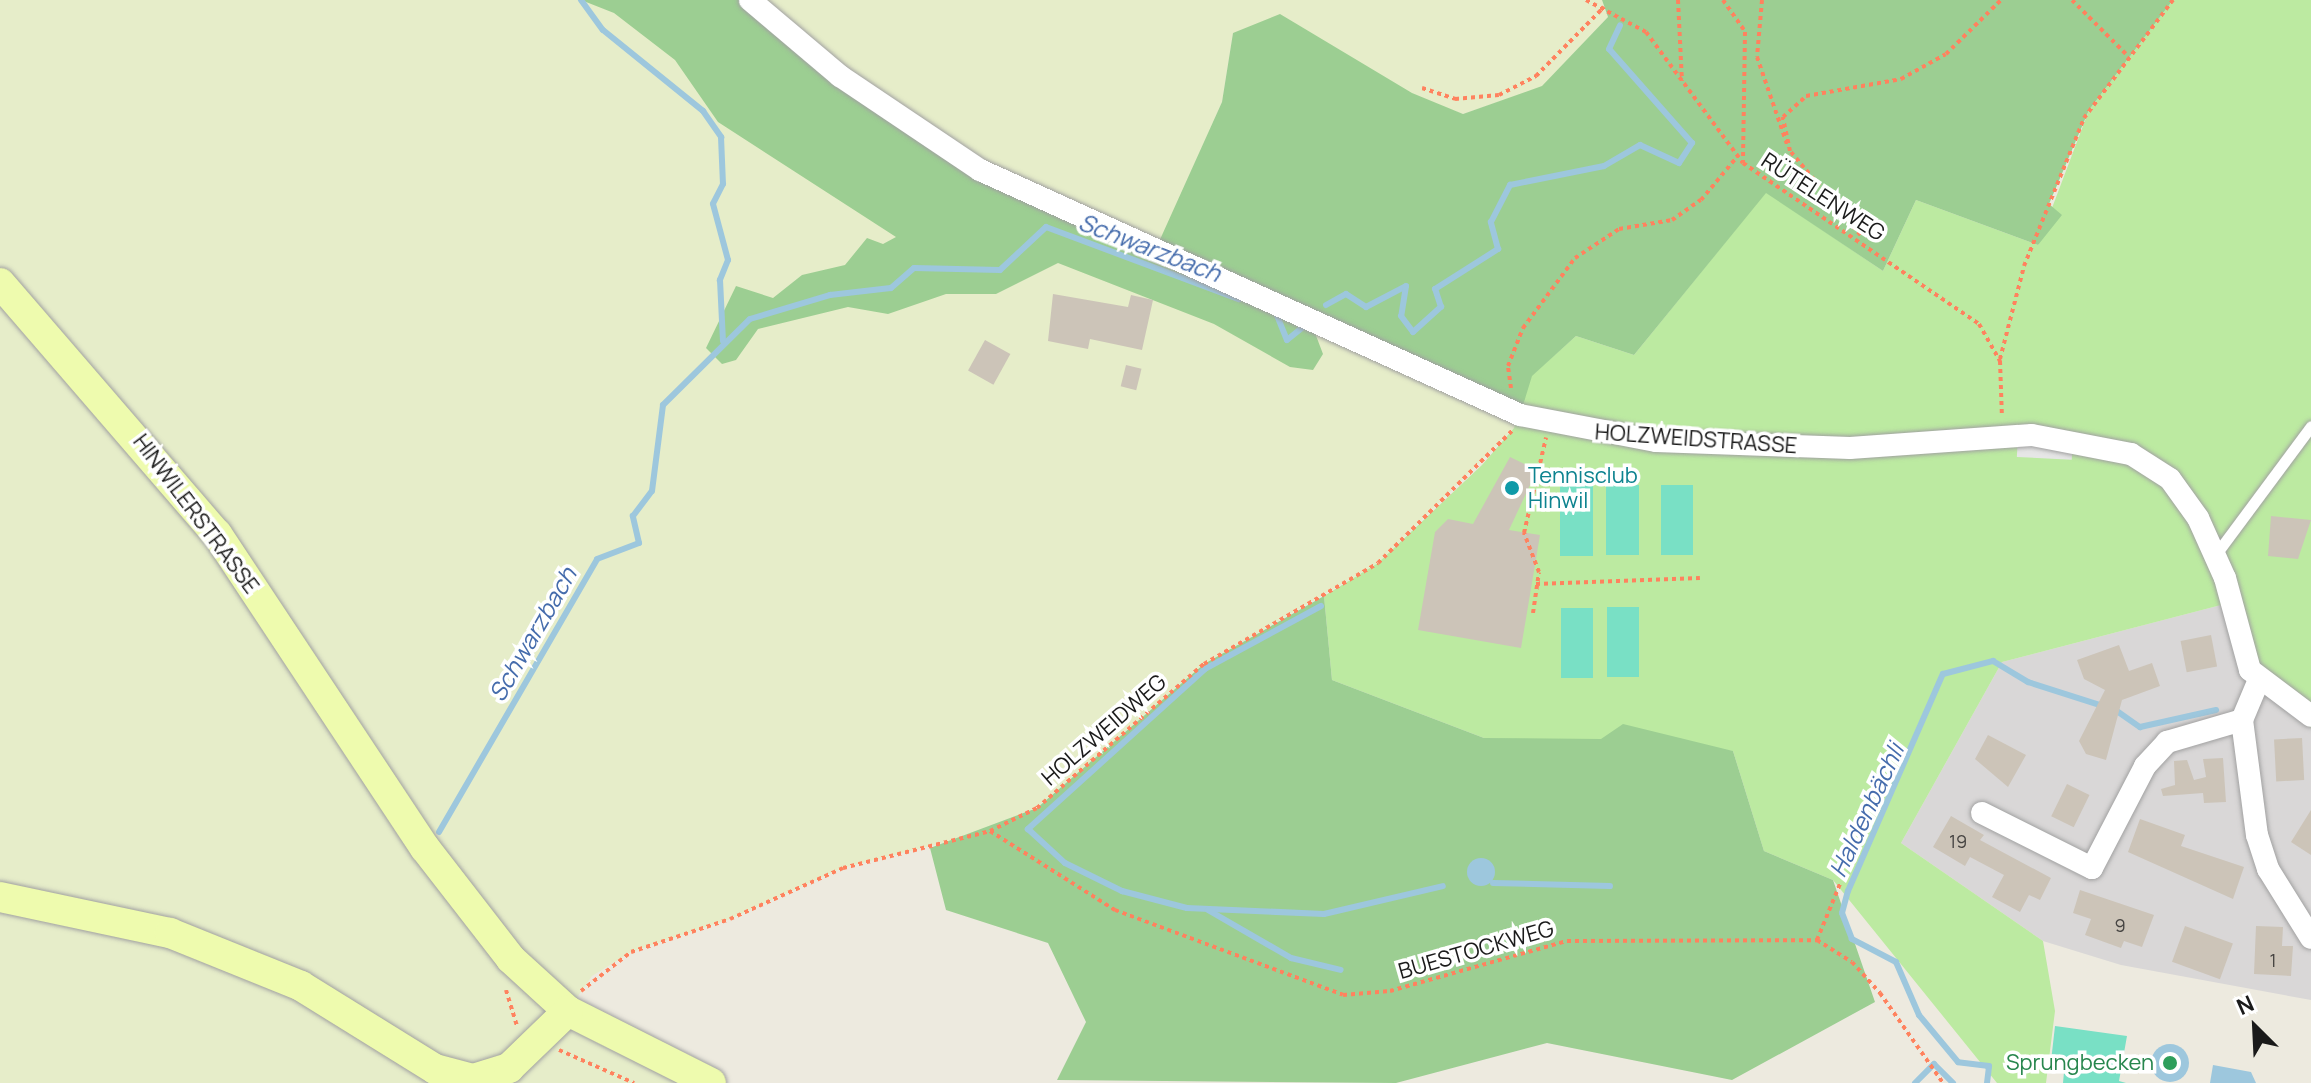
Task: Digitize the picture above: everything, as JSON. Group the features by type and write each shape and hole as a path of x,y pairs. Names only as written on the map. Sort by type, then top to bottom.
{"main road":[{"name":"HINWILERSTRASSE","path":"0,283 217,534 472,915 568,1011 711,1083"},
{"path":"0,897 170,933 301,986 435,1069 473,1079 509,1068 568,1011"}],"street":[{"name":"HOLZWEIDSTRASSE","path":"750,0 840,76 980,170 1515,412 1549,424 1632,439 1810,448 2002,436 2083,439 2142,459 2184,496 2215,555 2239,650 2258,682 2311,716"},
{"path":"2258,682 2242,720 2260,846 2311,938"},
{"path":"1982,813 2092,868 2145,766 2167,742 2242,720"}],"lane":[{"path":"2215,555 2311,426"}],"path":[{"name":"RÜTELENWEG","path":"1586,0 1646,32 1743,163 1866,241 1970,315 2000,361"},
{"path":"1678,0 1682,81"},
{"path":"1723,0 1745,32 1743,163"},
{"path":"1762,0 1757,57 1790,151 1866,241"},
{"path":"1790,151 1783,117 1806,96 1901,79 1946,54 2001,0"},
{"path":"2072,0 2126,54"},
{"path":"2002,436 2000,361 2048,204 2084,118 2126,54 2173,0"},
{"path":"1422,88 1455,99 1510,90 1536,76 1604,7"},
{"path":"1515,412 1508,366 1547,287 1619,229 1668,221 1697,204 1737,157"},
{"name":"HOLZWEIDWEG","path":"568,1011 592,976 631,952 730,919 843,868 990,831 1037,808 1086,771 1204,664 1378,563 1482,465 1515,412"},
{"path":"1533,613 1536,584 1524,533 1549,424"},
{"path":"1536,584 1700,578"},
{"name":"BUESTOCKWEG","path":"990,831 1115,910 1343,995 1390,991 1567,941 1817,940"},
{"path":"1840,884 1817,940 1852,962 1910,1044 1943,1083"}],"shaded area":[{"path":"2018,435 2073,438 2072,460 2017,457"},
{"path":"2221,605 2246,678 2311,728 2311,1000 2121,965 2043,941 1901,843 2002,662"}],"green space":[{"path":"0,0 1602,0 1608,17 1542,87 1463,114 1233,33 1222,102 1159,244 1520,415 1514,428 1378,563 1204,664 1037,808 990,831 842,868 730,919 631,952 592,976 568,1010 711,1083 0,1083"},
{"path":"581,0 750,0 926,137 1312,325 1323,354 1313,370 1290,367 1214,324 1058,263 996,294 946,294 888,314 848,307 758,329 736,360 722,364 706,348 736,286 773,298 802,275 845,265 867,238 883,244 896,237 718,122 675,60 614,13"},
{"path":"1602,0 2173,0 2089,110 2049,204 2062,215 2038,245 1916,200 1883,271 1766,193 1634,355 1576,336 1532,376 1520,415 1158,244 1222,102 1233,33 1280,14 1412,93 1463,114 1542,86 1608,17"},
{"path":"2173,0 2311,0 2311,728 2246,678 2221,605 2002,662 1901,843 2043,941 2055,1011 2046,1083 1997,1083 1833,880 1764,851 1733,751 1484,738 1332,680 1324,596 1378,563 1482,465 1514,428 1531,376 1576,336 1634,355 1766,192 1883,271 1916,200 2038,245 2089,110"},
{"path":"1560,485 1593,485 1593,556 1560,556"},
{"path":"1606,485 1639,485 1639,555 1606,555"},
{"path":"1661,485 1693,485 1693,555 1661,555"},
{"path":"1324,596 1332,680 1484,738 1601,739 1623,724 1733,751 1764,851 1833,880 1875,1002 1732,1080 1547,1043 1396,1083 1057,1080 1086,1022 1048,943 946,910 930,848 1037,808 1204,664"},
{"path":"1607,607 1639,607 1639,677 1607,677"},
{"path":"1561,608 1593,608 1593,678 1561,678"},
{"path":"2055,1026 2127,1036 2119,1081 2126,1083 2063,1083 2064,1072 2050,1070"}],"water":[{"path":"1481,858 1491,862 1495,872 1491,882 1481,886 1471,882 1467,872 1471,862"},
{"name":"Sprungbecken","path":"2170,1044 2183,1050 2189,1063 2183,1076 2170,1082 2157,1076 2151,1063 2157,1050"},
{"path":"2213,1065 2251,1072 2256,1083 2210,1083"}],"building":[{"path":"1053,294 1128,307 1131,295 1153,300 1142,350 1090,339 1088,349 1048,341"},
{"path":"985,340 1010,354 993,385 968,371"},
{"path":"1126,365 1142,369 1136,390 1121,386"},
{"path":"1510,457 1537,470 1509,530 1540,535 1521,648 1418,630 1435,532 1448,519 1473,524"},
{"path":"2271,516 2311,520 2298,559 2268,556"},
{"path":"2211,635 2217,666 2187,672 2181,641"},
{"path":"2119,645 2129,671 2152,663 2160,686 2122,700 2106,760 2086,754 2079,741 2105,690 2084,679 2077,660"},
{"path":"1988,735 2026,755 2008,787 1975,759"},
{"path":"2302,738 2304,780 2276,781 2274,739"},
{"path":"2223,758 2226,802 2204,803 2203,793 2163,796 2161,789 2175,785 2174,761 2187,760 2194,780 2206,777 2203,759"},
{"path":"2067,784 2089,795 2074,827 2051,816"},
{"path":"2311,810 2311,855 2291,842"},
{"path":"1951,816 1984,835 1980,840 2051,878 2040,900 2029,895 2020,912 1992,897 2004,875 1970,857 1965,866 1933,847"},
{"path":"2140,819 2185,835 2181,846 2244,867 2233,899 2128,852"},
{"path":"2080,890 2154,915 2142,947 2124,941 2121,948 2085,935 2091,919 2073,913"},
{"path":"2185,926 2233,943 2220,979 2172,962"},
{"path":"2256,926 2283,927 2282,946 2293,946 2291,976 2254,974"}],"waterway":[{"path":"581,0 603,30 703,111 721,137 723,184 713,204 728,260 720,280 723,341"},
{"name":"Schwarzbach","path":"1326,305 1346,294 1366,307 1406,286 1401,316 1413,332 1441,307 1435,289 1498,249 1491,222 1510,185 1604,166 1640,145 1679,163 1692,143 1609,49 1620,25"},
{"name":"Schwarzbach","path":"439,832 597,559 639,543 633,516 652,491 663,405 750,319 830,295 891,288 914,268 1000,270 1046,227 1239,299"},
{"name":"Schwarzbach","path":"1276,313 1287,340 1304,326"},
{"path":"1321,606 1205,669 1028,829 1065,863 1122,891 1187,908 1324,914 1443,886"},
{"name":"Haldenbächli","path":"1987,1083 1989,1066 1958,1062 1919,1015 1896,962 1852,939 1842,913 1848,891 1943,674 1993,661 2028,682 2103,706"},
{"path":"2114,709 2140,727 2216,710"},
{"path":"1493,883 1610,886"},
{"path":"1208,910 1291,958 1341,970"},
{"name":"Haldenbächli","path":"1915,1083 1934,1064 1953,1083"}],"place":[{"name":"Tennisclub Hinwil","path":"1512,488"},
{"name":"Sprungbecken","path":"2170,1063"}]}
